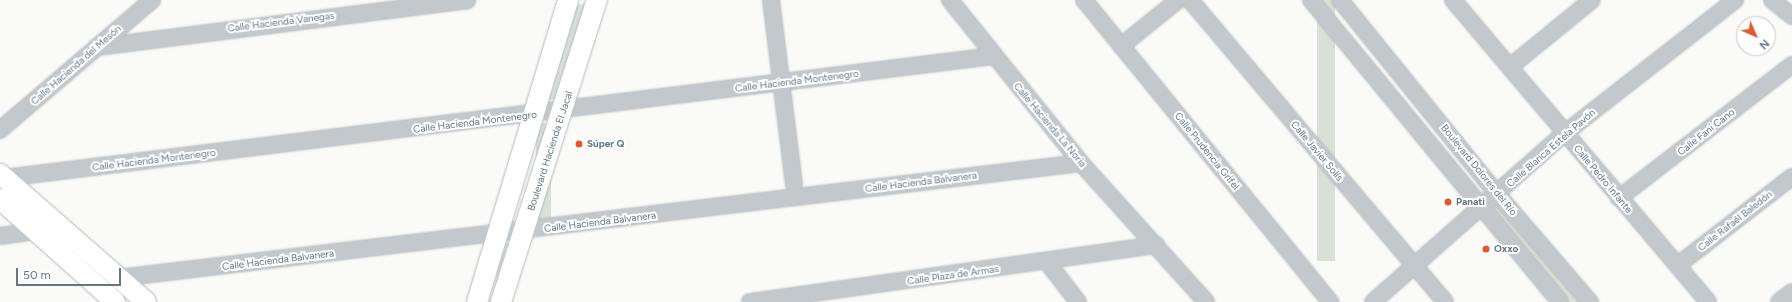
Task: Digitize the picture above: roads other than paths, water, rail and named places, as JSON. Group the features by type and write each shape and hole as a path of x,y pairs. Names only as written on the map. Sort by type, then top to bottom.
{"main road":[{"path":"476,302 498,234 568,0"},
{"name":"Boulevard Hacienda El Jacal","path":"501,302 598,0"},
{"path":"2,176 146,302"},
{"path":"0,199 116,302"}],"street":[{"name":"Calle Hacienda del Mesón","path":"0,130 152,0"},
{"name":"Calle Hacienda Vanegas","path":"97,47 349,7 467,0"},
{"path":"771,0 783,82 794,184"},
{"name":"Calle Hacienda La Noria","path":"950,0 1081,163 1206,302"},
{"name":"Calle Prudencia Grifel","path":"1084,0 1330,302"},
{"path":"1121,46 1178,0"},
{"name":"Calle Javier Solís","path":"1190,0 1445,302"},
{"path":"1311,0 1481,209 1560,302"},
{"name":"Boulevard Dolores del Río","path":"1340,0 1498,194 1590,302"},
{"name":"Calle Pedro Infante","path":"1453,0 1511,66 1619,198 1678,265 1708,302"},
{"path":"1511,66 1592,0"},
{"name":"Calle Blanca Estela Pavón","path":"1373,302 1481,209 1565,133 1735,0"},
{"path":"1772,0 1792,16"},
{"path":"1351,49 1369,36"},
{"name":"Calle Hacienda Montenegro","path":"2,176 533,115 994,56"},
{"name":"Calle Fani Cano","path":"1619,198 1792,65"},
{"name":"Calle Hacienda Balvanera","path":"118,278 525,231 1081,163"},
{"name":"Calle Rafaél Baledón","path":"1678,265 1792,177"},
{"path":"0,236 36,231"},
{"name":"Calle Plaza de Armas","path":"757,302 1048,263 1156,245"},
{"path":"1048,263 1078,302"},
{"path":"1779,302 1792,292"}],"place":[{"name":"Súper Q","path":"579,144"},
{"name":"Panati","path":"1448,202"},
{"name":"Oxxo","path":"1486,249"}]}
